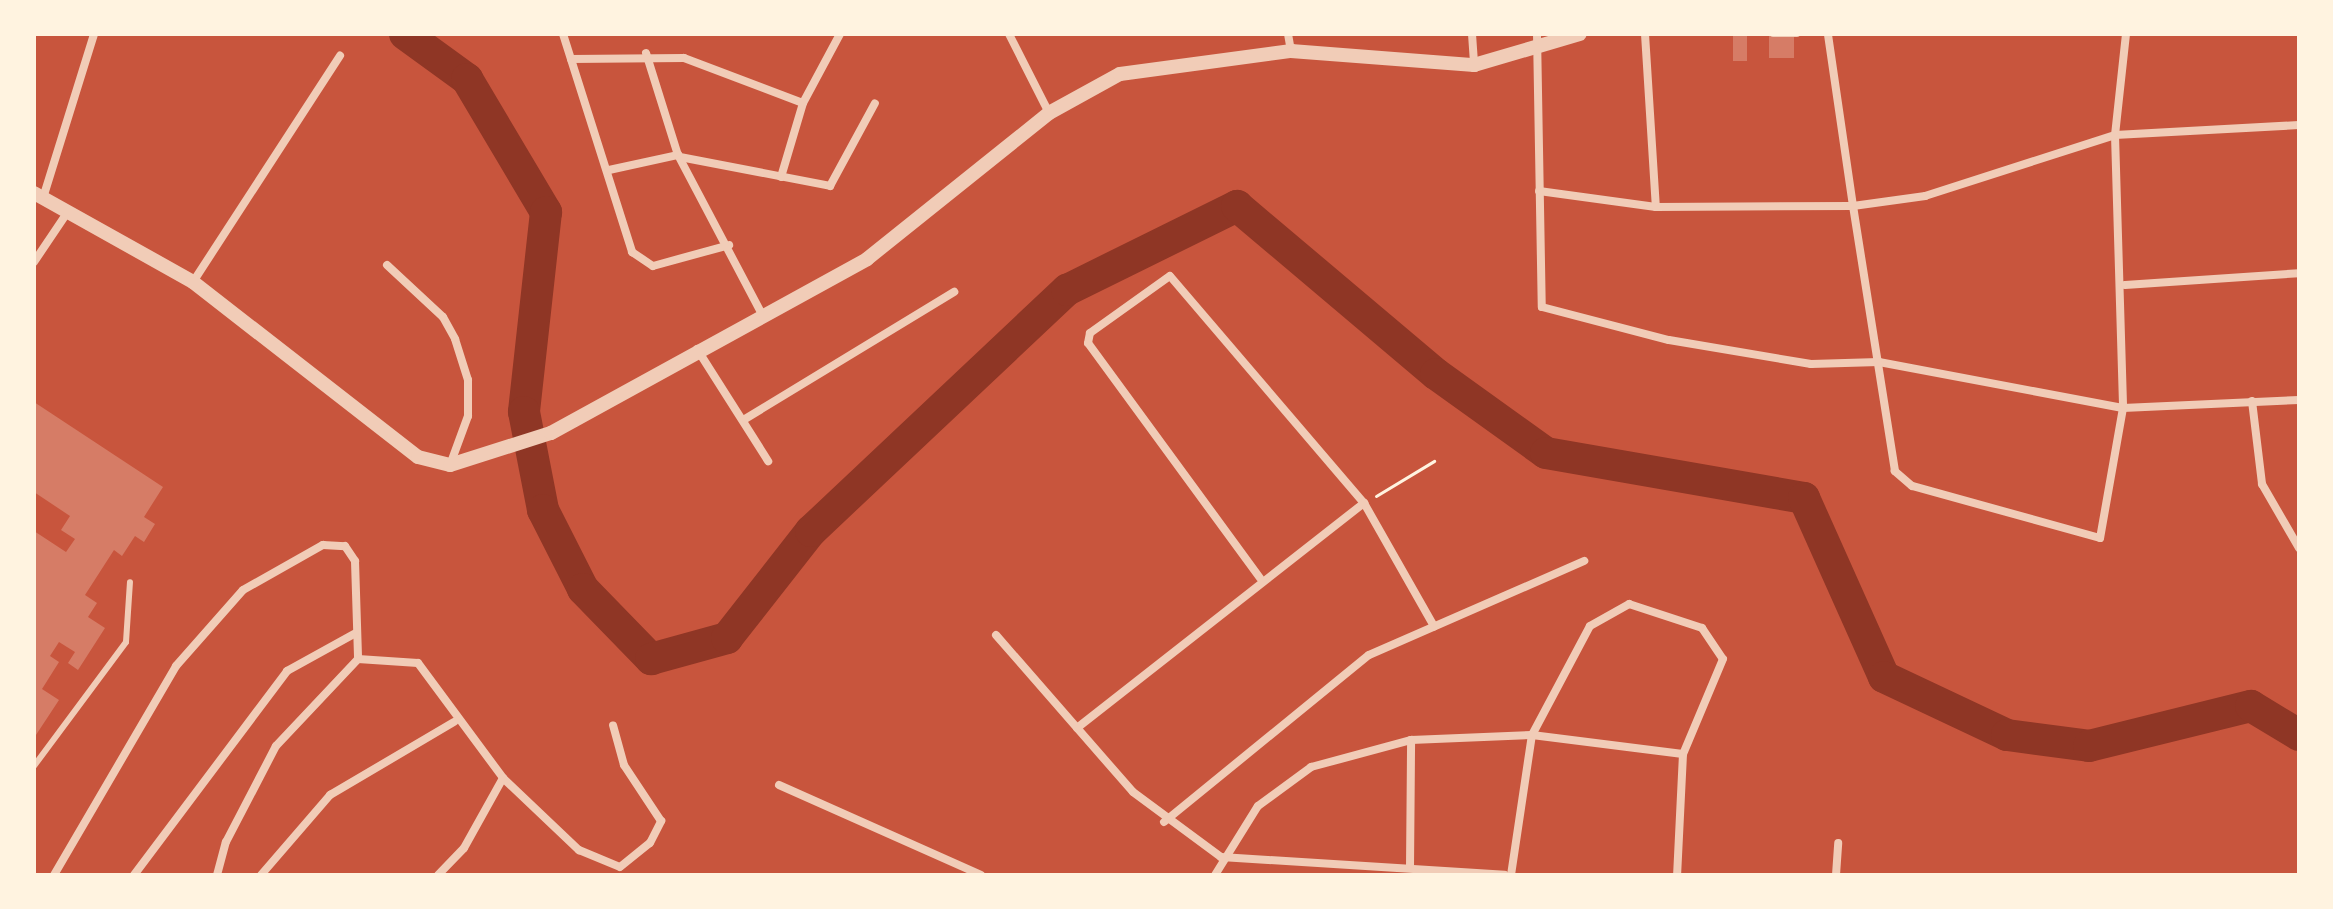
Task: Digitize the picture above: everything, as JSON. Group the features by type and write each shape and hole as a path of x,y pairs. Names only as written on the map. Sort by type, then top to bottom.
{"street":[{"path":"94,34 38,196 193,282 418,457 450,465 494,454 551,433 696,348 867,259 1049,113 1154,64 1291,51 1474,65 1535,50 1580,34"},
{"path":"563,34 641,261 653,266 729,245"},
{"path":"781,177 803,103 840,34"},
{"path":"1009,34 1049,113"},
{"path":"1288,34 1291,51"},
{"path":"1472,34 1474,65"},
{"path":"1537,34 1542,307 1669,340 1811,364 1879,362 2123,408 2299,400"},
{"path":"1645,34 1656,207"},
{"path":"1828,34 1853,206 1901,480 2090,539 2104,534 2123,408 2125,285 2115,135 2126,34"},
{"path":"571,59 646,53 699,63 803,103"},
{"path":"646,53 679,156 729,245 762,314"},
{"path":"193,282 340,56"},
{"path":"609,170 679,156 830,186 875,103"},
{"path":"1539,191 1656,207 1853,206 1925,196 2115,135 2299,125"},
{"path":"34,262 67,213"},
{"path":"387,265 443,317 468,380 468,416 450,465"},
{"path":"2125,285 2299,273"},
{"path":"1260,578 1088,343 1090,333 1162,279 1176,278 1364,503 1434,626"},
{"path":"745,419 954,292"},
{"path":"696,348 745,419 768,461"},
{"path":"2252,401 2262,484 2299,548"},
{"path":"1077,728 1260,578 1364,503"},
{"path":"54,875 176,666 243,590 323,545 345,546 355,561 354,634 358,659"},
{"path":"1164,822 1369,655 1584,561"},
{"path":"1511,875 1532,735 1590,626 1629,604 1702,628 1723,659 1683,754 1677,875"},
{"path":"134,875 287,671 354,634"},
{"path":"996,635 1164,822 1221,857 1286,866 1410,867 1504,875"},
{"path":"358,659 418,663 454,722 503,778 579,850 620,867 641,853 661,821 624,765 613,725"},
{"path":"218,875 276,746 358,659"},
{"path":"261,875 330,795 454,722"},
{"path":"1215,875 1221,857 1258,806 1311,767 1411,740 1532,735 1683,754"},
{"path":"1410,867 1411,740"},
{"path":"438,875 464,848 503,778"},
{"path":"779,785 981,875"},
{"path":"1836,875 1838,843"}],"lane":[{"path":"1773,34 1797,34"},
{"path":"34,766 126,642 130,582"}],"path":[{"path":"1364,503 1434,461"}],"building":[{"path":"1733,34 1747,34 1747,61 1733,61"},
{"path":"1769,34 1794,34 1794,58 1769,58"},
{"path":"34,402 163,487 144,517 155,524 144,542 135,536 122,556 114,550 85,595 97,603 88,617 105,628 78,670 68,663 75,652 59,642 50,656 59,662 42,689 59,700 34,738 34,531 66,552 75,539 61,530 70,516 34,492"}],"waterway":[{"path":"405,34 467,79 546,212 524,412 543,510 583,589 651,659 727,638 811,531 1067,290 1237,206 1436,374 1546,453 1804,498 1884,677 2007,735 2089,746 2251,706 2299,735"}]}
